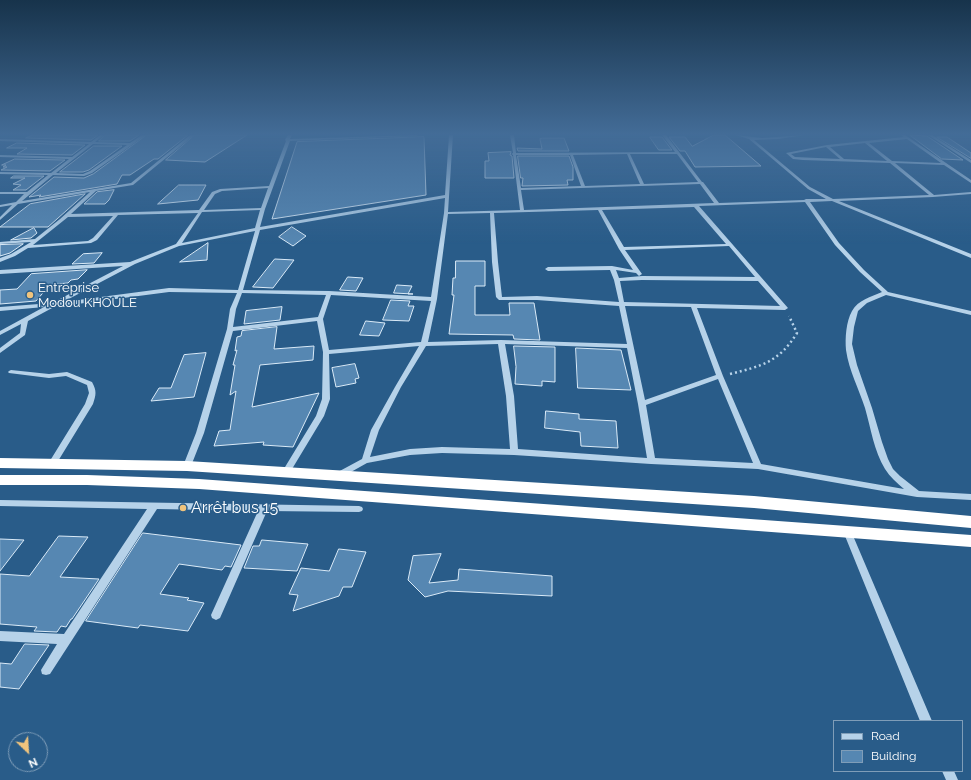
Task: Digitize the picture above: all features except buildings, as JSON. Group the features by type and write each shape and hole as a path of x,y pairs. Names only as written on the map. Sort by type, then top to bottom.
{"highway":[{"path":"0,464 188,466 754,502 971,522"},
{"path":"0,480 88,480 198,484 971,541"}],"street":[{"path":"0,219 28,193 56,171"},
{"path":"0,173 80,175 88,174 92,171"},
{"path":"0,206 128,185 135,182 148,171"},
{"path":"188,466 200,433 230,329 233,309 240,292 257,228 276,171"},
{"path":"365,461 375,430 398,387 424,344 434,299 446,213 449,171"},
{"path":"516,171 522,211"},
{"path":"577,171 583,187"},
{"path":"637,171 643,185"},
{"path":"693,171 717,204"},
{"path":"789,171 809,188 830,199 971,256"},
{"path":"904,171 933,196"},
{"path":"955,171 971,182"},
{"path":"519,189 702,183"},
{"path":"178,245 213,193 217,191 270,187"},
{"path":"0,260 14,255 36,240 95,190"},
{"path":"0,193 28,193"},
{"path":"446,213 599,210 695,204 933,196 971,193"},
{"path":"0,333 132,263 178,245 257,228 447,196"},
{"path":"806,200 837,244 862,271 886,293 971,313"},
{"path":"695,204 785,308"},
{"path":"65,216 263,209"},
{"path":"599,210 622,249 642,278"},
{"path":"492,212 495,262 499,297 501,299 537,298 621,304 785,308"},
{"path":"25,247 89,242 95,239 117,214"},
{"path":"0,243 36,240"},
{"path":"622,249 729,245"},
{"path":"0,272 132,263"},
{"path":"548,269 612,268 638,272"},
{"path":"612,268 617,280 629,346 642,404 651,461"},
{"path":"617,280 642,278 759,279"},
{"path":"0,309 54,305 160,291 329,293 434,299"},
{"path":"286,472 320,416 326,399 326,352 320,319 329,293"},
{"path":"886,293 861,304 855,311 850,330 849,345 852,360 867,400 879,447 888,468 917,494"},
{"path":"693,306 720,376 758,466"},
{"path":"230,329 320,319"},
{"path":"0,351 23,334 24,320"},
{"path":"326,352 424,344 501,342 629,346"},
{"path":"501,342 510,396 514,452"},
{"path":"12,372 49,376 67,374 90,384 93,393 89,404 52,464"},
{"path":"642,404 720,376"},
{"path":"337,476 365,461 410,452 442,450 514,452 758,466 917,494 971,497"},
{"path":"0,503 359,509"},
{"path":"46,670 154,506"},
{"path":"216,615 264,508"},
{"path":"846,531 926,720"},
{"path":"0,636 67,639"}],"path":[{"path":"720,376 766,365 789,348 797,333 785,308"}],"place":[{"name":"Entreprise Modou KHOULE","path":"30,295"},
{"name":"Arrêt bus 15","path":"183,508"}]}
